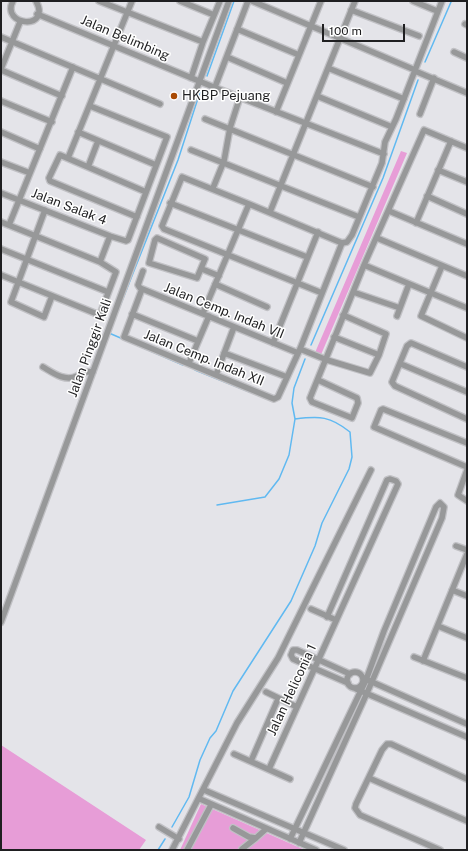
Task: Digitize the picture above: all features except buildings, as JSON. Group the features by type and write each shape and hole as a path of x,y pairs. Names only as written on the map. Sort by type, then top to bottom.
{"street":[{"path":"10,2 13,16 20,22 30,22 37,14 38,8 36,1"},
{"path":"99,1 203,42"},
{"path":"68,158 132,1"},
{"path":"180,1 214,15"},
{"path":"191,78 203,42 220,1"},
{"name":"Jalan Pinggir Kali","path":"1,622 92,372 201,82 229,1"},
{"path":"213,86 248,1"},
{"path":"252,1 312,25 467,93"},
{"path":"276,112 321,1"},
{"path":"270,212 355,1"},
{"path":"412,1 438,11"},
{"path":"191,150 224,161 359,217 382,163 385,142 416,70 442,1"},
{"path":"351,10 419,36"},
{"name":"Jalan Belimbing","path":"37,14 191,78 384,154"},
{"path":"20,22 1,70 62,96"},
{"path":"237,29 299,55"},
{"path":"1,37 160,104"},
{"path":"454,52 467,58"},
{"path":"226,57 287,83"},
{"path":"9,225 73,68"},
{"path":"328,68 404,99"},
{"path":"420,114 431,77"},
{"path":"317,96 392,127"},
{"path":"213,188 224,161 230,128 240,97"},
{"path":"1,101 52,122"},
{"path":"90,106 167,137 137,217 49,180 58,155 146,192"},
{"path":"205,119 372,187"},
{"path":"318,380 345,391 358,399 358,403 352,418 310,401 325,359 364,265 424,130 467,148"},
{"path":"1,132 40,149"},
{"path":"78,132 156,165"},
{"path":"88,167 98,141"},
{"path":"416,223 451,141"},
{"path":"1,162 30,173"},
{"path":"438,170 467,182"},
{"path":"322,293 163,228 162,225 170,203 182,177 213,188 342,243"},
{"name":"Jalan Salak 4","path":"1,192 126,241 128,240 137,217"},
{"path":"427,196 467,214"},
{"path":"170,203 307,257"},
{"path":"189,363 198,341 215,284 249,204"},
{"path":"45,210 11,302 42,317 45,316 52,296"},
{"path":"389,211 467,244"},
{"name":"Jalan Cemp. Indah XII","path":"143,272 138,286 142,290 124,337 276,399 286,377 301,351 342,243 347,242 359,217"},
{"path":"1,222 100,262 116,271 101,312 97,314 1,274"},
{"path":"273,343 318,232"},
{"path":"100,262 110,236"},
{"path":"159,238 205,259 202,269 196,279 149,263 155,240 159,238"},
{"path":"377,238 467,276"},
{"path":"1,248 108,292"},
{"path":"364,265 467,308"},
{"path":"442,266 422,316 467,338"},
{"path":"202,269 219,276"},
{"path":"215,284 267,307"},
{"path":"397,316 409,284"},
{"name":"Jalan Cemp. Indah VII","path":"142,290 206,314 234,328 273,343 318,356 366,373 372,372 380,355"},
{"path":"353,292 400,308"},
{"path":"132,314 198,341"},
{"path":"334,337 380,355 386,335 384,332 344,315"},
{"path":"216,374 234,328"},
{"path":"467,367 414,344 409,344 392,382 395,386 467,419"},
{"path":"224,353 286,377"},
{"path":"400,364 467,392"},
{"path":"43,366 66,378 72,378 84,372 92,372"},
{"path":"467,443 383,409 381,410 374,427 467,468 458,495 467,501"},
{"path":"172,850 200,799 237,723 278,658 371,470"},
{"name":"Jalan Heliconia 1","path":"269,769 296,706 315,669 398,484 396,481 390,479 387,480 327,617"},
{"path":"290,839 367,680 442,518 444,507 440,503 436,507 384,631 367,680 367,693 299,843"},
{"path":"456,546 467,550"},
{"path":"424,661 467,554"},
{"path":"452,590 467,596"},
{"path":"311,609 336,620"},
{"path":"438,626 467,638"},
{"path":"467,724 367,680 358,673 350,674 297,650 293,650 291,652 292,659 348,683 354,688 467,737"},
{"path":"414,657 467,678"},
{"path":"330,675 334,667"},
{"path":"348,683 350,674"},
{"path":"354,688 360,686 367,680"},
{"path":"266,692 278,699 296,706"},
{"path":"251,761 278,699"},
{"path":"440,850 358,812 355,808 356,804 382,750 385,746 391,744 467,779"},
{"path":"234,754 290,779"},
{"path":"369,778 467,821"},
{"path":"204,790 344,850"},
{"path":"200,799 316,850"},
{"path":"187,850 211,805"},
{"path":"159,827 178,839"},
{"path":"233,828 249,837 256,838"},
{"path":"242,849 266,829"}],"shaded area":[{"path":"401,151 407,153 320,357 314,355"},
{"path":"1,745 146,840 139,850 1,850"},
{"path":"201,804 305,850 180,850"}],"waterway":[{"path":"207,76 234,1"},
{"path":"425,62 451,2"},
{"path":"311,345 383,178 418,80"},
{"path":"118,311 178,160 200,92"},
{"path":"109,333 183,365"},
{"path":"217,505 265,497 279,479 289,455 295,419 292,403 294,388 305,359"},
{"path":"195,370 250,392"},
{"path":"172,827 189,797 200,760 210,738 216,731 233,691 291,601 315,546 322,523 349,469 352,457 350,432 336,423 324,418 295,419"},
{"path":"158,850 165,839"}],"place":[{"name":"HKBP Pejuang","path":"174,96"}]}
